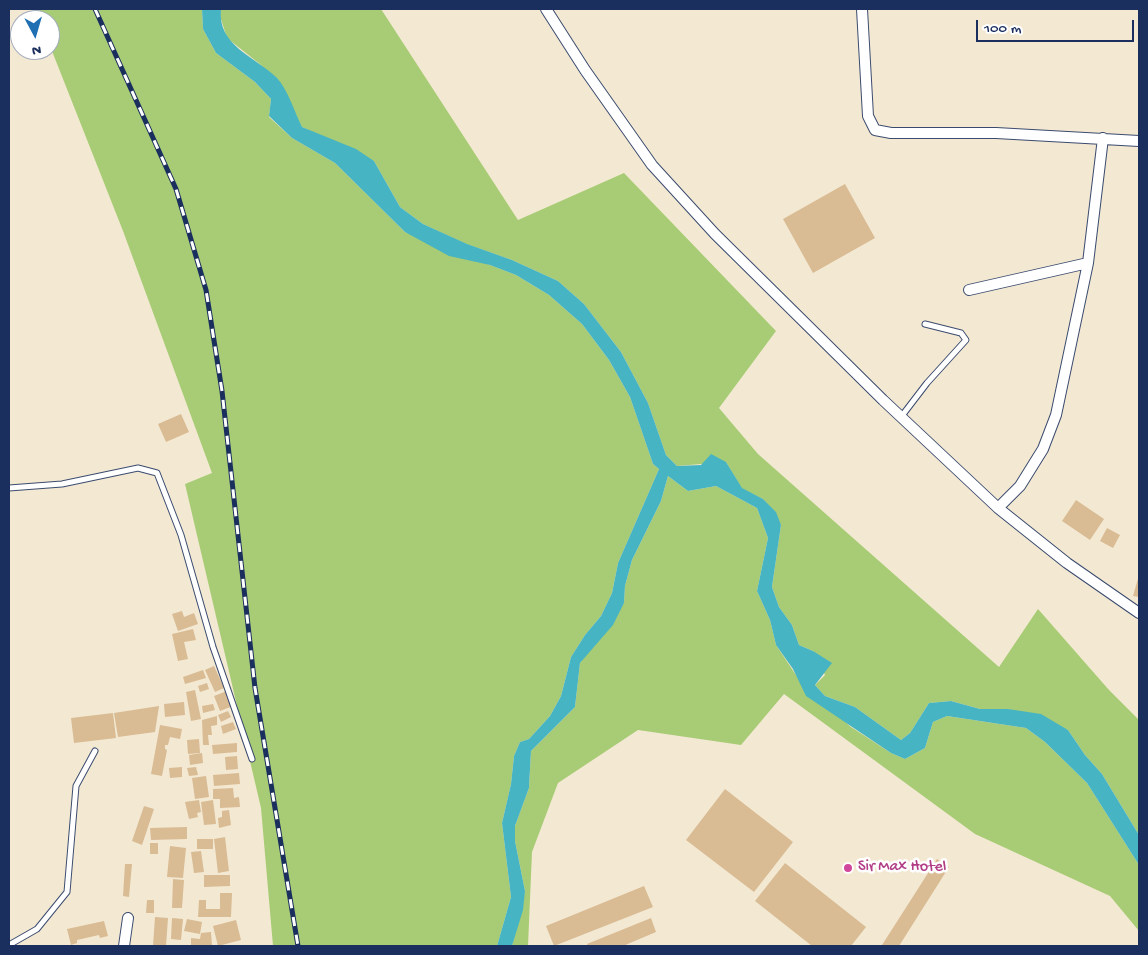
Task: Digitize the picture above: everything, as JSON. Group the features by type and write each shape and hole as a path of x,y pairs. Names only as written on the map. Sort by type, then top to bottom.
{"street":[{"path":"546,9 585,70 652,165 721,241 901,417 998,508 1067,564 1139,613"},
{"path":"862,9 868,116 875,130 891,134 996,133 1139,141"},
{"path":"998,508 1020,486 1044,449 1056,415 1088,263 1103,138"},
{"path":"968,290 1088,263"},
{"path":"124,946 128,918"}],"lane":[{"path":"901,417 927,383 966,340 961,333 925,324"},
{"path":"9,488 62,484 138,468 157,473 181,535 213,647 252,759"},
{"path":"9,945 37,929 67,892 76,786 95,751"}],"green space":[{"path":"202,9 203,29 216,53 255,82 271,99 269,117 292,138 335,163 405,232 516,275 549,295 582,324 609,360 630,397 653,464 659,469 618,563 612,593 601,616 585,635 571,657 561,696 550,716 529,739 520,742 514,756 511,784 502,823 511,897 497,946 273,946 261,808 185,484 212,473 123,231 56,60 60,60 60,10 35,10"},
{"path":"221,9 381,9 518,220 624,173 776,331 719,408 758,454 999,667 1038,609 1109,690 1139,720 1139,835 1102,774 1085,755 1068,730 1008,709 980,709 951,701 929,703 910,733 901,740 855,707 825,696 815,685 825,675 813,651 799,645 792,625 779,607 772,587 781,525 763,499 742,489 726,462 677,466 666,455 648,403 621,352 584,304 558,281 512,260 466,244 423,224 400,207 374,161 302,127 261,65 227,38 220,16"},
{"path":"668,476 688,491 716,486 757,508 768,538 757,591 770,620 776,645 800,681 851,727 891,753 905,759 925,748 933,722 947,716 1026,728 1045,742 1087,783 1139,865 1139,931 1110,896 975,834 784,694 741,745 638,730 558,783 532,852 528,946 512,946 525,891 515,841 515,826 529,788 531,751 575,707 580,663 624,603 625,586 632,560 661,501"}],"water":[{"path":"202,9 221,9 221,22 231,41 277,78 288,95 302,127 356,149 374,161 400,207 423,224 558,281 584,304 621,352 648,403 666,455 677,466 701,465 711,454 726,462 742,488 763,499 776,512 781,525 772,587 779,607 792,625 799,645 832,663 815,685 825,696 855,707 901,740 910,733 929,703 951,701 980,709 1008,709 1041,714 1068,730 1085,755 1102,774 1139,835 1139,865 1087,783 1045,742 1026,728 947,716 933,722 925,748 905,759 891,753 806,696 793,669 776,645 770,620 757,591 768,538 757,508 716,486 688,491 668,476 661,501 632,560 625,586 624,603 613,625 580,663 575,707 531,751 529,788 515,826 515,841 525,891 523,910 512,946 497,946 511,897 502,823 511,784 514,756 520,742 529,739 550,716 561,696 571,657 585,635 601,616 612,593 618,563 659,469 653,464 630,397 609,360 582,324 549,295 516,275 490,265 449,256 405,232 335,163 292,138 269,116 271,99 255,82 216,53 203,29"}],"building":[{"path":"845,184 875,238 813,273 783,219"},
{"path":"181,414 189,432 166,442 158,424"},
{"path":"1076,500 1104,519 1090,540 1062,521"},
{"path":"1107,528 1120,535 1113,548 1100,541"},
{"path":"1139,575 1139,597 1133,596"},
{"path":"182,611 184,617 194,613 198,624 178,631 172,614"},
{"path":"193,629 196,640 184,642 188,659 178,661 172,634"},
{"path":"214,666 224,688 215,692 205,670"},
{"path":"203,670 206,678 185,684 183,677"},
{"path":"207,683 209,689 200,692 198,686"},
{"path":"195,690 201,719 191,721 186,692"},
{"path":"227,691 233,706 220,711 214,696"},
{"path":"184,702 185,715 165,717 164,704"},
{"path":"213,704 215,710 203,713 202,706"},
{"path":"159,706 155,732 118,737 114,713"},
{"path":"228,711 231,717 221,722 218,715"},
{"path":"113,713 116,738 74,743 71,718"},
{"path":"217,716 217,725 211,726 212,735 208,735 209,745 203,745 202,720"},
{"path":"233,722 236,729 223,734 221,726"},
{"path":"160,725 182,729 180,739 170,737 168,745 165,745 167,750 162,776 151,774"},
{"path":"199,739 200,753 188,754 187,740"},
{"path":"237,743 237,752 213,754 212,745"},
{"path":"202,753 203,763 190,765 189,755"},
{"path":"237,756 238,769 226,770 225,757"},
{"path":"182,767 182,777 170,778 169,768"},
{"path":"196,767 198,775 189,776 187,768"},
{"path":"239,773 240,784 214,786 213,775"},
{"path":"206,776 209,797 195,799 192,778"},
{"path":"233,788 234,798 239,797 240,807 220,808 220,799 213,799 213,789"},
{"path":"725,789 793,842 754,892 686,840"},
{"path":"199,800 201,812 197,813 198,817 189,819 185,802"},
{"path":"213,800 216,824 204,825 201,802"},
{"path":"144,806 154,809 142,845 132,841"},
{"path":"229,810 231,825 219,828 218,818 222,817 222,811"},
{"path":"187,827 187,839 151,840 150,828"},
{"path":"225,837 229,871 218,873 214,839"},
{"path":"197,839 213,839 213,849 197,849"},
{"path":"150,843 158,843 158,854 150,854"},
{"path":"170,846 186,848 183,878 167,877"},
{"path":"201,851 204,872 194,873 191,852"},
{"path":"937,859 949,867 899,946 882,945"},
{"path":"785,863 866,927 851,946 812,946 755,901"},
{"path":"125,864 132,864 129,897 123,896"},
{"path":"204,875 230,875 230,886 204,887"},
{"path":"173,879 184,880 182,908 172,908"},
{"path":"644,886 653,907 554,946 546,926"},
{"path":"220,893 232,893 231,917 198,917 199,900 206,900 206,909 220,909"},
{"path":"147,900 154,900 154,913 146,913"},
{"path":"155,917 168,918 166,946 153,946"},
{"path":"172,918 183,919 181,940 171,939"},
{"path":"651,918 656,932 623,946 588,946 587,944"},
{"path":"187,919 202,922 200,934 184,931"},
{"path":"236,920 241,940 218,946 213,926"},
{"path":"104,921 108,936 100,938 99,935 77,940 77,943 71,945 67,929"},
{"path":"211,932 212,946 191,946 191,938 200,939 201,933"}],"railway":[{"path":"95,9 176,189 206,290 222,391 255,688 298,946"}],"place":[{"name":"Sir Max Hotel","path":"848,868"}]}
